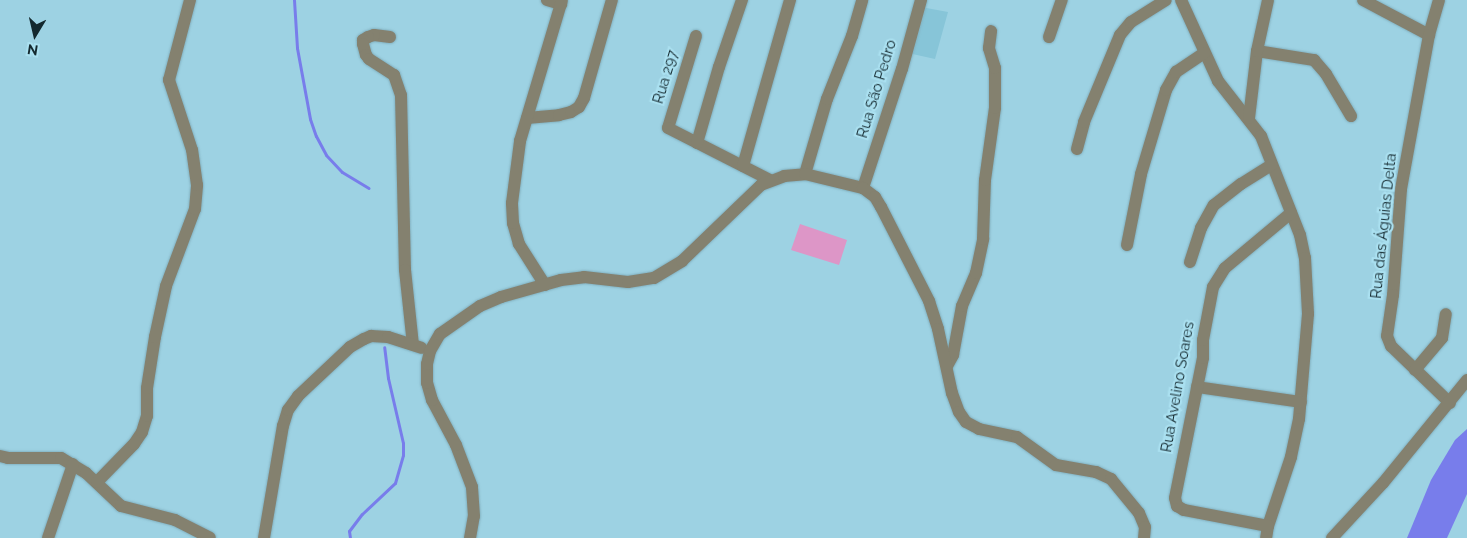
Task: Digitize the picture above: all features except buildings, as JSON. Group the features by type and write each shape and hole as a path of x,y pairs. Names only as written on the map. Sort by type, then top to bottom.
{"street":[{"path":"97,482 134,444 142,432 146,416 147,388 166,286 195,209 197,185 192,150 169,80 190,0"},
{"path":"545,285 519,244 512,217 515,167 527,118 562,2 547,0"},
{"path":"527,118 559,115 571,112 579,107 584,98 612,0"},
{"path":"742,0 719,68 697,143 770,180"},
{"path":"743,166 790,0"},
{"path":"805,174 827,99 852,36 862,0"},
{"name":"Rua São Pedro","path":"863,188 902,69 920,0"},
{"path":"1049,37 1062,0"},
{"path":"1077,149 1084,122 1122,32 1131,22 1166,0"},
{"path":"1181,0 1218,81 1249,118 1261,136 1303,246 1309,290 1301,402 1291,457 1267,532"},
{"path":"1249,118 1257,51 1268,0"},
{"path":"1363,0 1429,35"},
{"name":"Rua das Águias Delta","path":"1439,0 1429,35 1401,189 1393,295 1387,336 1391,346 1450,403"},
{"path":"947,366 952,355 962,306 976,274 982,239 985,180 996,108 995,68 989,48 991,32"},
{"path":"390,37 374,35 364,40 363,44 369,59 394,75 401,95 405,270 413,345"},
{"name":"Rua 297","path":"696,36 668,128 697,143"},
{"path":"1257,51 1314,60 1326,74 1351,116"},
{"path":"1126,245 1141,174 1166,90 1176,72 1204,52"},
{"path":"1190,262 1201,228 1214,205 1240,184 1271,165"},
{"path":"470,538 474,516 472,487 456,444 429,392 426,364 430,350 444,331 480,306 501,297 545,285 584,276 636,282 662,274 682,261 754,190 770,180 784,176 805,174 863,188 875,197 929,301 947,366 952,393 959,412 966,422 979,429 1017,437 1056,465 1096,472 1111,479 1139,513 1145,527 1144,538"},
{"name":"Rua Avelino Soares","path":"1267,532 1184,510 1176,504 1175,494 1197,387 1213,287 1225,268 1291,213"},
{"path":"1415,370 1442,338 1446,314"},
{"path":"264,538 283,426 288,410 298,396 350,347 364,338 379,336 430,350"},
{"path":"1332,538 1450,403 1467,380"},
{"path":"1197,387 1301,402"},
{"path":"0,456 8,458 61,458 73,464 97,482 121,506 168,517 210,538"},
{"path":"48,538 73,464"}],"shaded area":[{"path":"921,7 948,12 935,59 908,53"},
{"path":"800,224 847,240 839,265 791,250"},
{"path":"1467,429 1467,494 1447,538 1407,538 1431,480 1455,440"}],"waterway":[{"path":"294,0 297,48 310,119 316,136 326,155 342,172 369,188"},
{"path":"350,538 349,531 362,514 395,483 403,455 403,443 388,378 384,347"}]}
